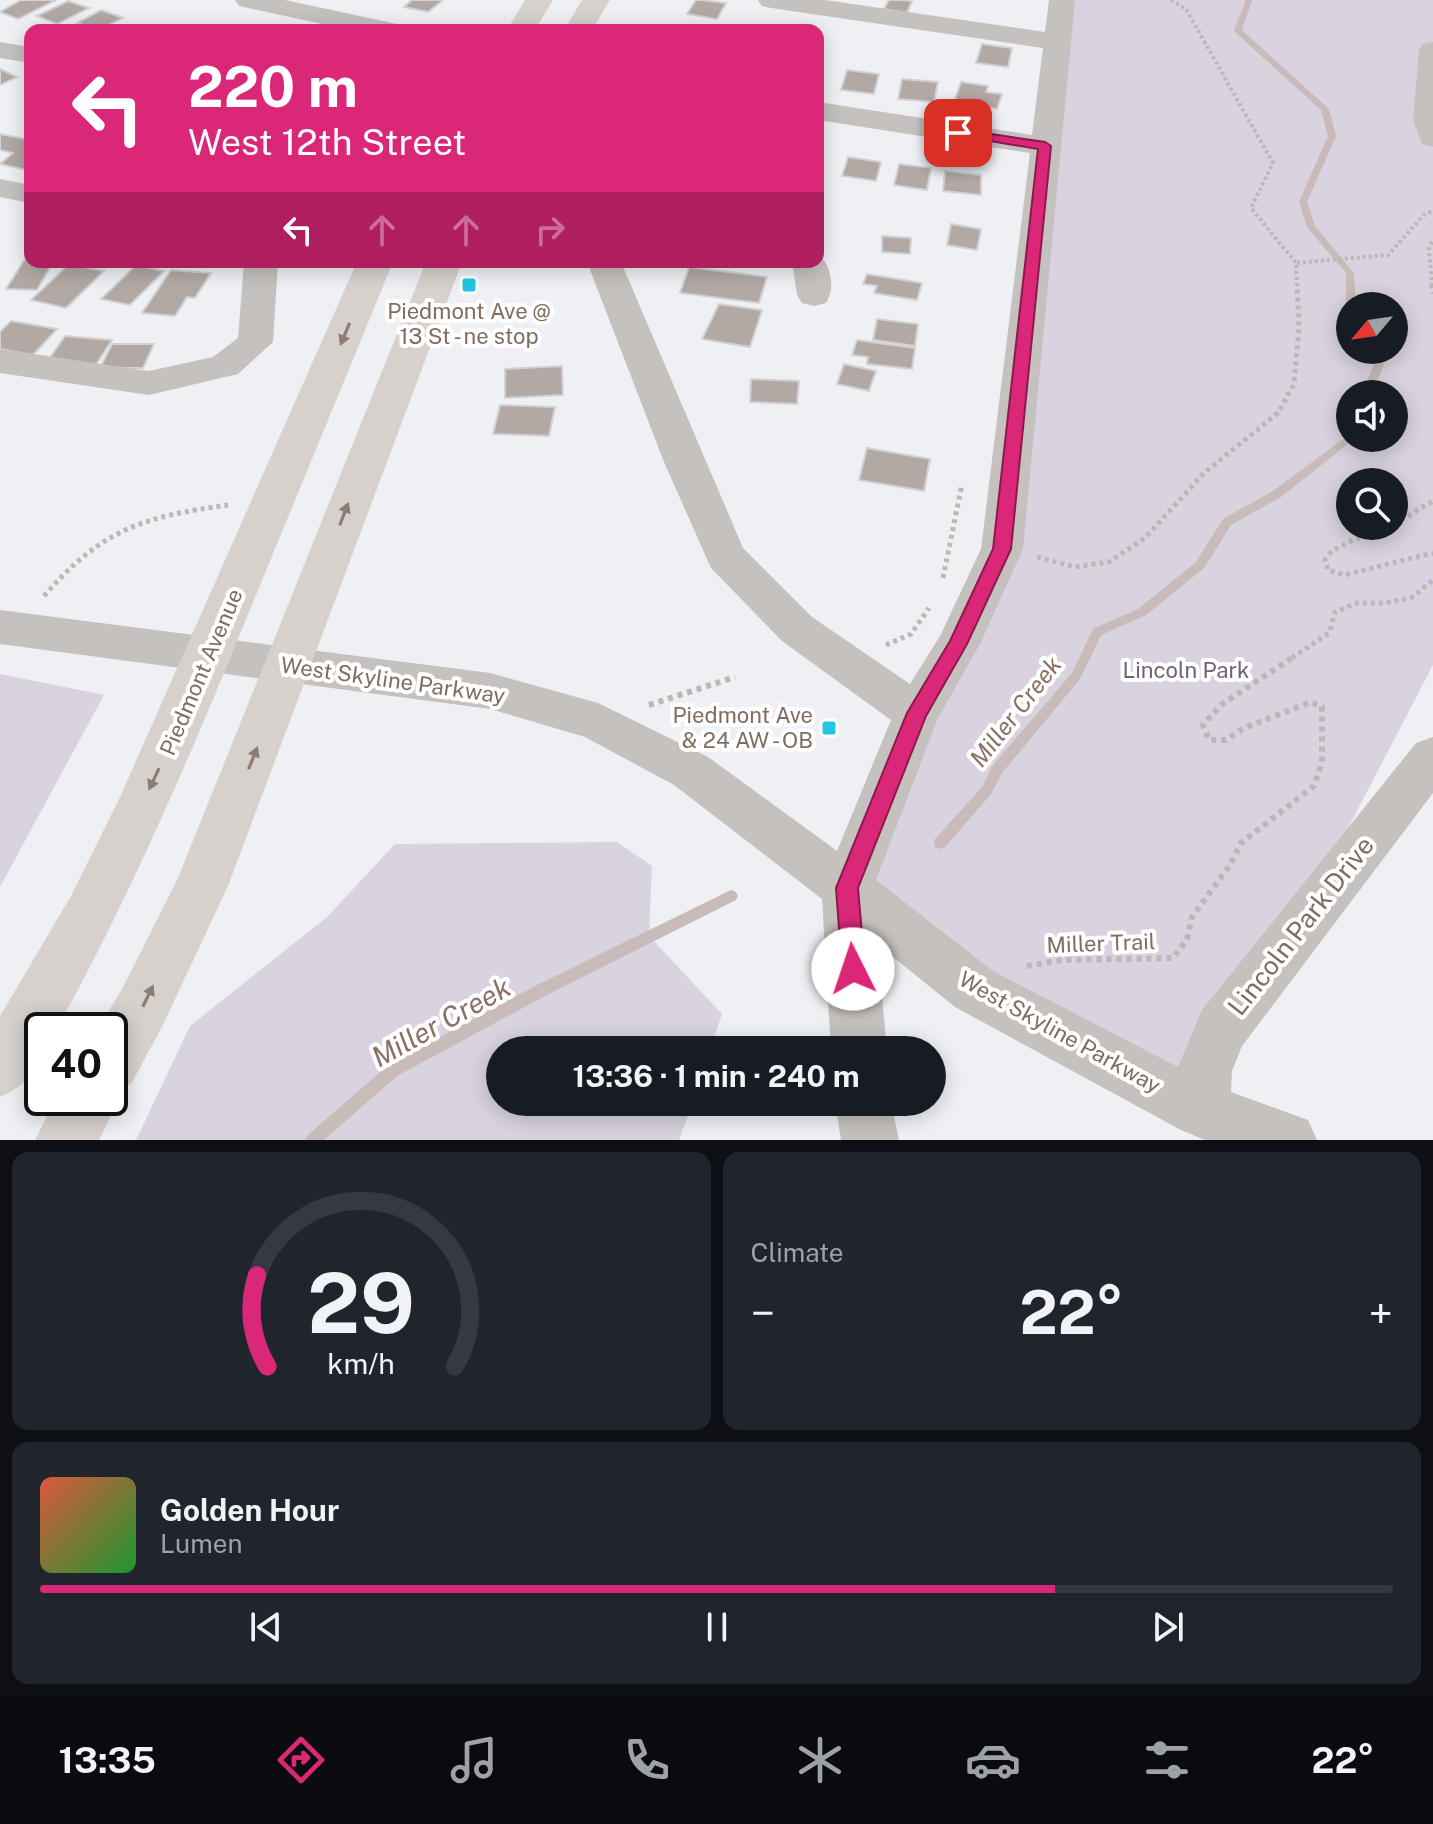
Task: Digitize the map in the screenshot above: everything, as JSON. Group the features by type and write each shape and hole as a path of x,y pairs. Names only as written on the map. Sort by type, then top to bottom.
{"highway":[{"path":"525,24 539,0"},
{"path":"582,24 596,0"},
{"name":"Piedmont Avenue","path":"0,1068 35,1015 99,895 163,760 372,268"},
{"path":"128,1032 201,886 442,268"},
{"path":"65,1140 79,1116"}],"street":[{"path":"771,0 1057,42"},
{"path":"858,1036 847,888 917,713 958,644 1002,549 1062,0"},
{"path":"255,9 349,24"},
{"path":"0,50 24,54"},
{"path":"1433,50 1428,120 1433,138"},
{"path":"824,112 1045,146"},
{"path":"0,188 24,193"},
{"path":"0,361 149,383 225,366 255,342 261,268"},
{"path":"606,268 726,557 797,629 917,713"},
{"name":"West Skyline Parkway","path":"22,621 490,691 598,722 691,771 847,888 974,989 1201,1110 1288,1140"},
{"name":"Lincoln Park Drive","path":"1201,1110 1204,1071 1221,1029 1433,757"},
{"path":"866,1116 870,1140"}],"path":[{"path":"1002,549 1075,567 1109,562 1145,538 1204,473 1278,413 1294,384 1299,327 1296,263 1251,208 1273,163 1186,9 1171,0"},
{"path":"1296,263 1388,255 1424,215 1433,211"},
{"path":"1433,240 1429,249 1433,294"},
{"path":"940,584 945,573 962,484"},
{"path":"1408,516 1433,501"},
{"path":"22,621 72,563 110,533 154,516 199,508"},
{"path":"1357,540 1332,551 1325,560 1328,570 1344,575 1433,553"},
{"name":"Miller Trail","path":"1020,968 1044,961 1137,962 1173,958 1187,939 1192,917 1230,865 1241,843 1314,786 1322,762 1322,707 1311,702 1244,728 1226,740 1209,740 1203,725 1209,716 1257,679 1329,633 1335,612 1357,603 1384,603 1411,598 1433,580"},
{"path":"873,641 886,645 911,634 935,596"},
{"path":"598,722 735,677"}],"green space":[{"name":"Lincoln Park","path":"1062,0 1433,0 1433,665 1201,1110 847,888 1002,549"},
{"path":"0,674 104,695 0,887"},
{"path":"617,842 652,866 649,936 722,1014 715,1036 486,1036 486,1116 688,1116 679,1140 136,1140 190,1026 327,917 395,844"}],"building":[{"path":"21,0 56,0 18,19 0,12"},
{"path":"412,0 443,0 428,12 404,7"},
{"path":"696,0 726,3 717,19 687,14"},
{"path":"889,0 912,1 907,13 884,9"},
{"path":"68,1 89,8 57,24 37,16"},
{"path":"101,10 123,18 111,24 77,23"},
{"path":"982,44 1012,48 1008,67 976,63"},
{"path":"0,69 17,77 0,85"},
{"path":"847,70 879,74 874,94 841,90"},
{"path":"902,79 938,82 934,102 898,99"},
{"path":"961,82 988,86 986,92 1002,94 997,109 954,102"},
{"path":"0,134 24,139 24,170 0,164 13,153 0,150"},
{"path":"848,157 881,162 876,181 842,176"},
{"path":"899,164 931,168 927,190 894,185"},
{"path":"945,171 981,175 981,195 943,191"},
{"path":"951,224 981,229 977,250 947,245"},
{"path":"882,236 911,238 910,254 882,252"},
{"path":"24,260 24,268 50,268 37,290 6,289"},
{"path":"65,268 104,271 66,308 31,300"},
{"path":"133,268 164,271 130,305 101,299"},
{"path":"689,268 767,277 759,303 680,293"},
{"path":"171,270 211,273 195,298 187,297 175,316 142,313"},
{"path":"867,274 922,283 917,300 874,293 877,286 863,284"},
{"path":"719,304 762,310 750,347 702,339"},
{"path":"877,319 918,324 915,346 873,340"},
{"path":"11,321 57,329 33,355 0,349 0,332"},
{"path":"65,336 112,340 95,366 47,362"},
{"path":"857,340 915,348 912,369 867,364 868,357 852,355"},
{"path":"112,344 154,344 143,368 100,368"},
{"path":"844,364 876,371 869,391 837,384"},
{"path":"562,366 563,395 505,398 505,369"},
{"path":"751,379 799,381 797,404 750,402"},
{"path":"500,405 555,407 549,436 493,434"},
{"path":"867,448 930,459 924,491 859,480"}],"waterway":[{"name":"Miller Creek","path":"1249,0 1238,30 1325,109 1332,136 1303,202 1311,227 1350,273 1351,292"},
{"name":"Miller Creek","path":"1372,380 1379,364"},
{"name":"Miller Creek","path":"940,843 987,790 997,769 1076,676 1097,632 1142,612 1200,565 1227,522 1277,494 1336,448"},
{"name":"Miller Creek","path":"313,1140 392,1071 540,991 731,896"}],"place":[{"name":"Piedmont Ave @ 13 St - ne stop","path":"469,285"},
{"name":"Piedmont Ave & 24 AW - OB","path":"829,728"}],"route":[{"path":"853,969 847,888 917,713 958,644 1002,549 1045,146 958,133"}]}
